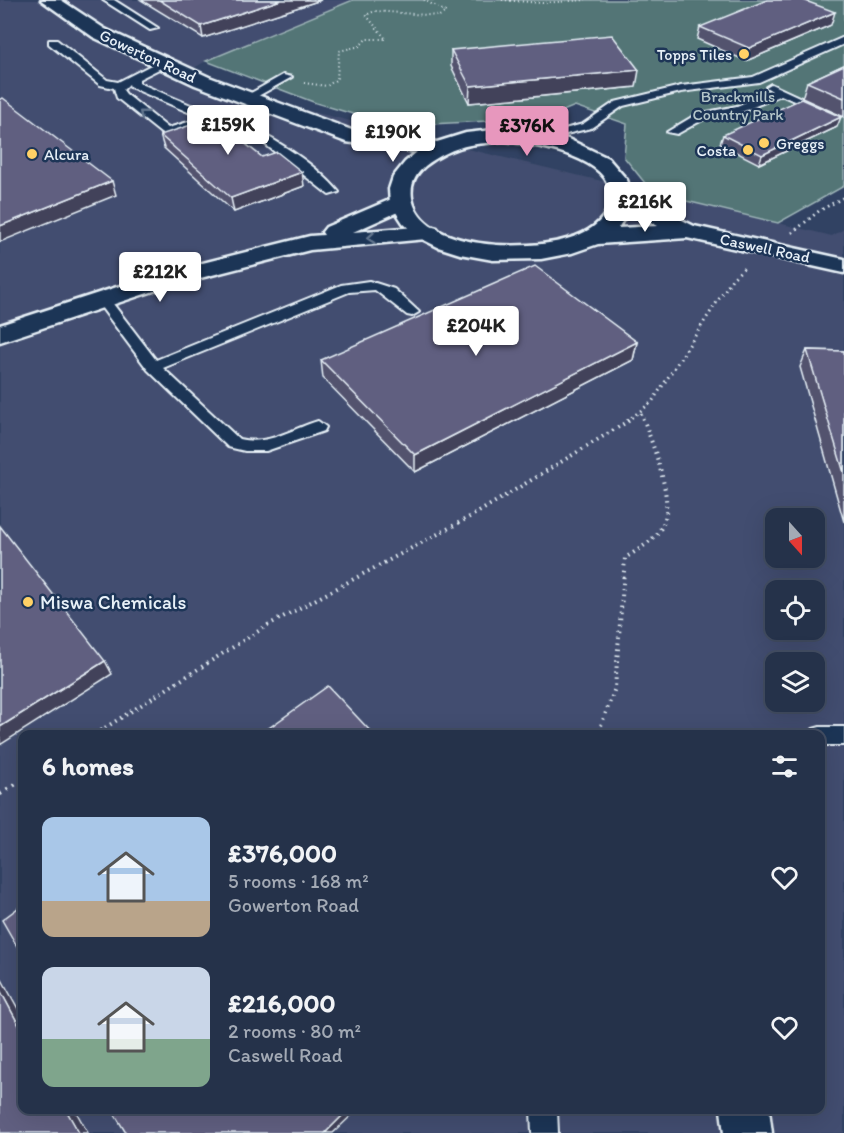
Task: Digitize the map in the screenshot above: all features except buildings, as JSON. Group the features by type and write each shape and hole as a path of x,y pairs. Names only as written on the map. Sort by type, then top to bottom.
{"street":[{"name":"Gowerton Road","path":"50,0 99,33 247,98 353,138 438,148"},
{"path":"0,334 160,281 310,243 429,233 458,246 494,254 532,254 567,249 596,237 616,219 623,199 618,180 603,164 580,150 537,138 502,135 468,139 438,148 392,177 310,243"},
{"name":"Gowerton Road","path":"353,138 392,177 411,218 429,233"},
{"name":"Caswell Road","path":"623,199 687,231 844,266"},
{"name":"Caswell Road","path":"596,237 687,231"},
{"path":"746,1114 748,1133"}],"lane":[{"path":"108,0 153,28"},
{"path":"537,138 587,126 619,104 681,90 755,80 844,40"},
{"path":"53,42 104,83 120,86 163,63"},
{"path":"134,79 134,86 144,92 208,118 236,123 258,135 333,192"},
{"path":"247,98 285,79"},
{"path":"755,80 831,114"},
{"path":"120,86 121,96 166,132 202,124 208,118"},
{"path":"673,132 701,116 740,109 782,92"},
{"path":"580,150 587,126"},
{"path":"153,367 346,288 369,283 382,286 412,312"},
{"path":"102,299 153,367 234,443 250,448 270,446 318,427"},
{"path":"825,736 844,735"},
{"path":"544,1114 545,1133"}],"path":[{"path":"285,79 327,86 337,79 339,51 360,46 366,39 386,39 366,15 375,11 439,16 446,12 424,0"},
{"path":"502,0 542,3 586,0"},
{"path":"799,227 819,211 844,197"},
{"path":"102,730 268,625 477,513 641,413 652,402 732,279 748,264"},
{"path":"599,730 615,688 625,558 654,538 666,519 662,471 641,413"},
{"path":"0,794 18,783"}],"shaded area":[{"path":"0,0 353,0 206,61 175,79 832,236 844,229 844,1133 0,1133"}],"green space":[{"name":"Brackmills Country Park","path":"353,0 844,0 844,186 778,223 653,193 624,157 627,124 575,106 546,118 393,126 316,103 206,61"}],"place":[{"name":"Topps Tiles","path":"744,54"},
{"name":"Greggs","path":"764,143"},
{"name":"Costa","path":"748,150"},
{"name":"Alcura","path":"32,154"},
{"name":"Miswa Chemicals","path":"28,602"}]}
